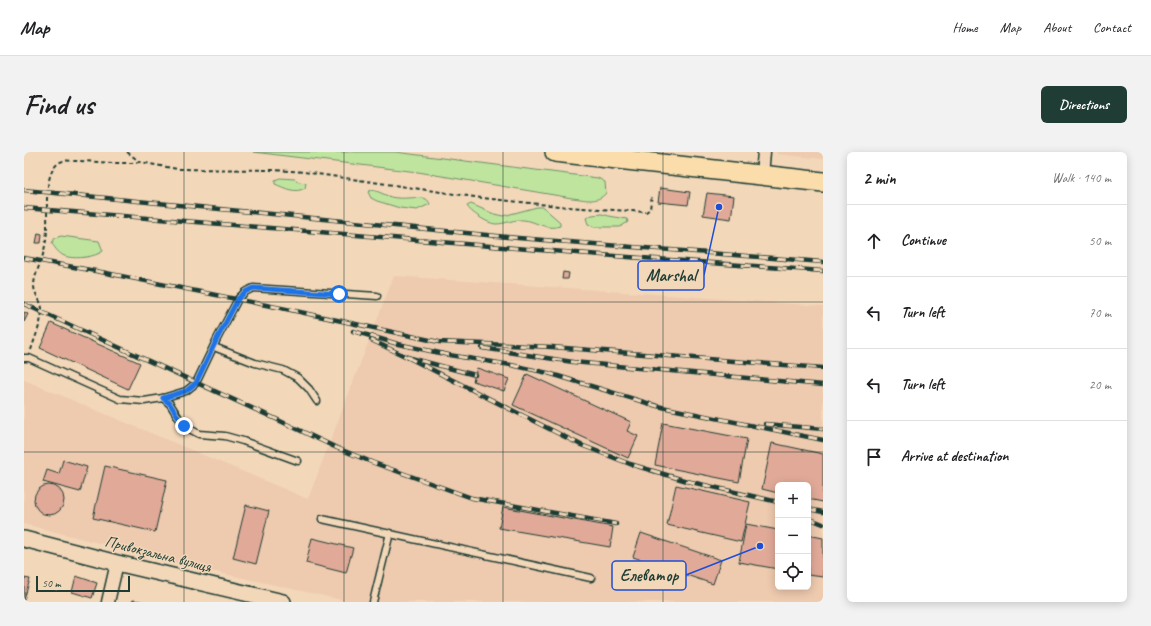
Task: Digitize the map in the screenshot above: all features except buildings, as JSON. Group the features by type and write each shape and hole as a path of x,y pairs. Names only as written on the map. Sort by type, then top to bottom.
{"main road":[{"path":"555,152 823,182"}],"street":[{"path":"762,175 764,152"},
{"name":"Привокзальна вулиця","path":"24,539 117,563 283,602"},
{"path":"108,602 117,563"}],"lane":[{"path":"26,358 120,399 144,400 163,398 186,391 196,383 238,299 245,292 253,288 377,296"},
{"path":"214,347 255,363 283,370 298,378 317,400"},
{"path":"163,398 170,404 184,426 199,434 225,436 298,461"},
{"path":"322,519 591,578"},
{"path":"373,602 390,533"}],"path":[{"path":"127,152 140,162"},
{"path":"26,358 42,312 42,305 34,286 45,250 47,228 47,192 49,181 54,169 63,161 114,163 140,162 177,169 275,170 304,172 482,198 568,207 646,212 650,210 652,194"}],"shaded area":[{"path":"777,152 823,152 823,159 777,154"},
{"path":"394,276 823,306 823,602 351,602 198,568 24,524 24,380 308,499"}],"green space":[{"path":"253,152 395,152 598,178 605,182 606,193 599,199 586,200 418,172"},
{"path":"280,178 295,179 299,182 306,183 305,188 301,190 286,189 275,184 275,180"},
{"path":"371,190 394,198 424,198 430,204 417,210 400,208 371,198 368,192"},
{"path":"471,204 494,214 503,216 537,207 543,207 560,222 560,226 546,227 524,220 496,224 484,220 472,211 467,206"},
{"path":"602,214 627,219 628,222 620,227 594,227 588,224 586,218 592,215"},
{"path":"61,236 99,241 103,251 96,255 86,257 72,258 65,256 58,252 52,243 55,238"}],"railway":[{"path":"24,190 518,238 823,262"},
{"path":"24,208 614,256 823,271"},
{"path":"24,258 286,309 439,342 552,347 823,368"},
{"path":"24,304 337,448 374,463 472,498 616,524"},
{"path":"353,331 398,344 449,355 511,365 548,373 657,406 823,440"},
{"path":"371,340 407,357 475,375"},
{"path":"482,348 573,362 823,385"},
{"path":"407,357 581,445 630,464 687,481 775,501"},
{"path":"765,424 823,429"},
{"path":"811,510 823,512"},
{"path":"811,519 823,524"}],"place":[{"name":"Marshal","path":"719,207"},
{"name":"Елеватор","path":"760,546"}],"route":[{"path":"184,426 176,416 170,404 163,398 186,391 196,383 238,299 245,292 253,288 339,294"}]}
